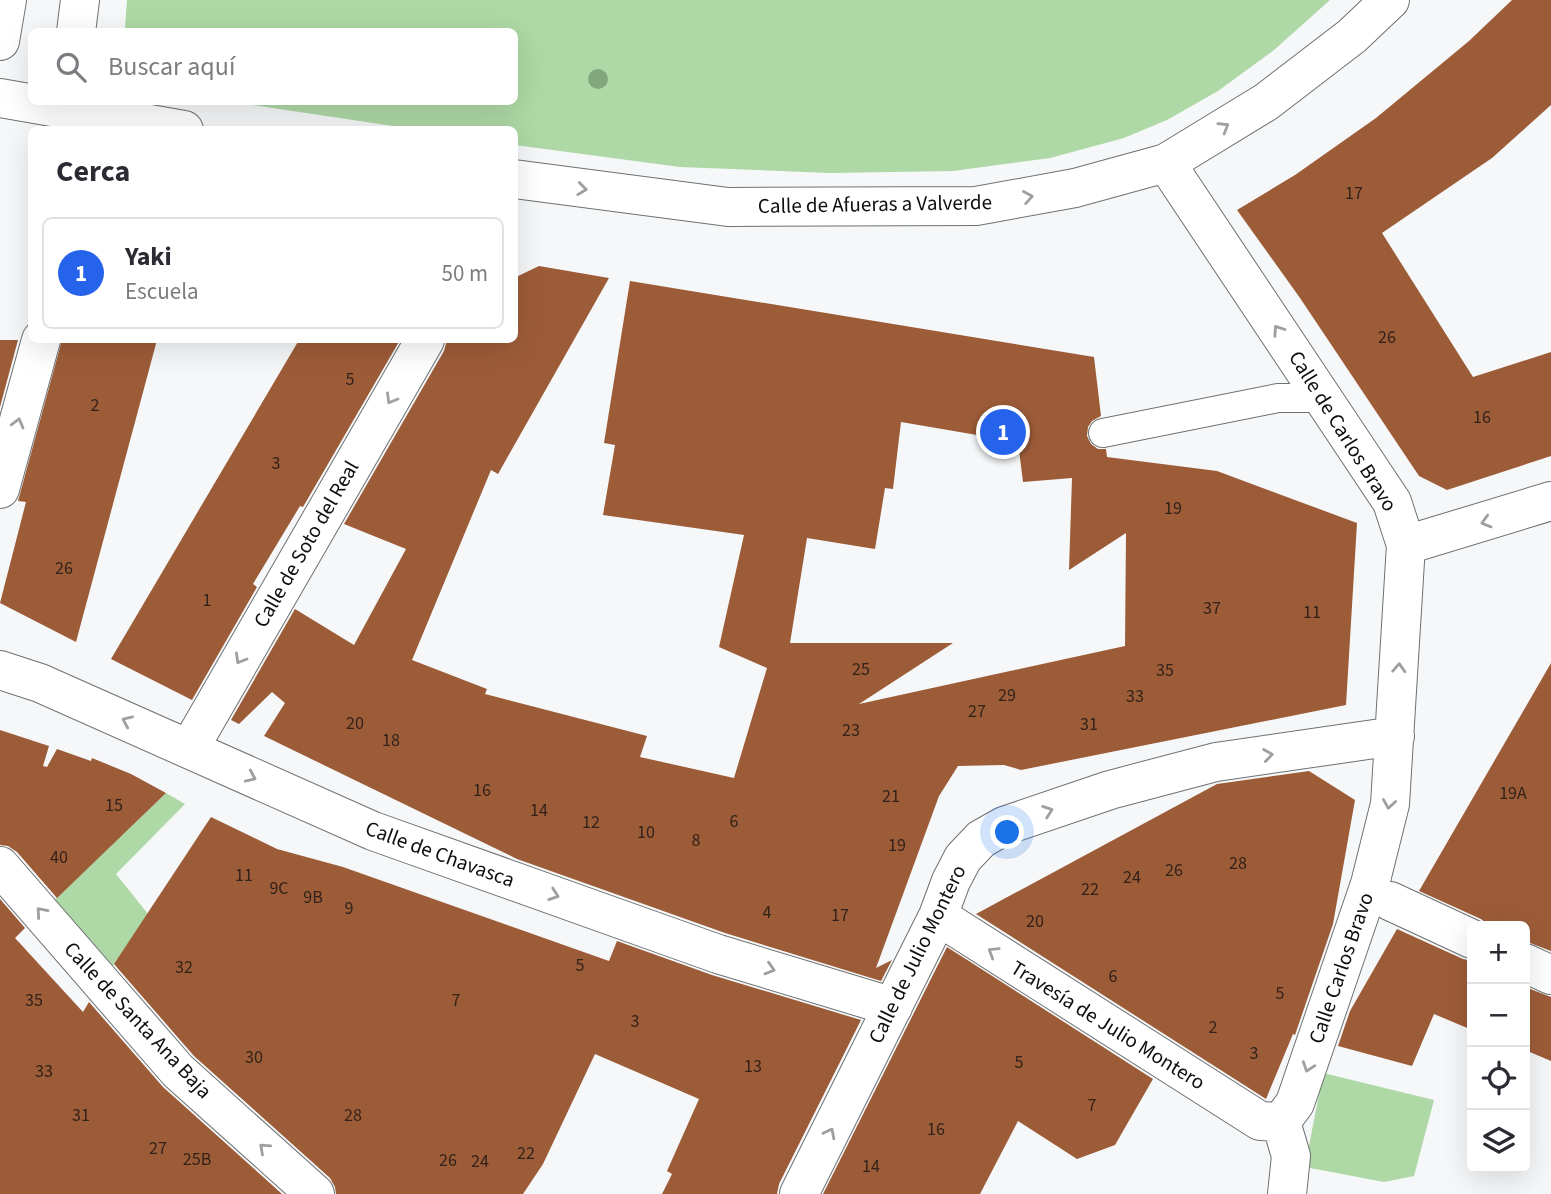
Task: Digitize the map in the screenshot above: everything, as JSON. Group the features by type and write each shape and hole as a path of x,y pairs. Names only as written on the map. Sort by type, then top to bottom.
{"street":[{"path":"0,41 7,0"},
{"path":"76,28 80,0"},
{"name":"Calle de Afueras a Valverde","path":"518,181 728,207 976,206 1075,188 1166,163 1266,102 1352,36 1390,0"},
{"path":"0,98 28,105"},
{"path":"28,105 65,114 154,126"},
{"name":"Calle de Carlos Bravo","path":"1166,163 1392,502 1406,545 1395,736"},
{"path":"0,489 40,343"},
{"name":"Calle de Soto del Real","path":"189,749 423,343"},
{"path":"1406,545 1551,501"},
{"name":"Calle de Chavasca","path":"0,670 40,683 373,831 718,954 892,1007"},
{"name":"Calle de Julio Montero","path":"799,1194 938,916 951,881 963,858 981,839 1004,826 1110,790 1216,762 1395,736"},
{"name":"Calle Carlos Bravo","path":"1281,1122 1295,1103 1370,884 1390,804 1395,736"},
{"name":"Calle de Santa Ana Baja","path":"0,866 178,1070 315,1194"},
{"path":"1390,901 1467,937"},
{"name":"Travesía de Julio Montero","path":"938,916 1259,1121 1281,1122"},
{"path":"1530,965 1551,975"},
{"path":"1281,1122 1291,1156 1287,1194"}],"lane":[{"path":"1103,433 1278,398 1324,398"}],"green space":[{"path":"127,0 1330,0 1274,50 1218,91 1167,120 1124,138 1050,158 953,171 830,173 680,167 518,145 518,126 393,126 252,105 518,105 518,28 125,28"},
{"path":"166,793 185,804 116,874 148,914 112,967 53,901"},
{"path":"1323,1073 1434,1100 1414,1176 1384,1182 1305,1167"}],"building":[{"path":"1512,0 1551,0 1551,105 1492,158 1382,233 1473,377 1551,352 1551,456 1447,490 1419,476 1300,298 1237,210 1295,175 1376,118 1469,41"},
{"path":"539,266 609,278 498,474 491,470 412,660 487,689 485,694 647,736 640,757 734,778 767,668 719,647 744,535 603,515 615,445 604,443 630,281 1094,357 1101,416 1092,421 1087,436 1091,444 1098,449 1106,449 1107,457 1217,471 1357,523 1346,705 1021,770 1004,765 958,766 939,796 876,968 892,960 881,981 725,933 517,859 264,736 285,703 272,692 239,724 231,720 295,609 354,645 406,549 344,524 446,343 518,343 518,276","holes":["901,422 1018,442 1023,482 1072,478 1069,570 1126,533 1125,646 859,704 953,643 790,643 807,538 875,549 885,488 893,489"]},
{"path":"0,340 18,340 0,407"},
{"path":"61,343 156,343 76,642 0,603 26,502 18,501"},
{"path":"297,343 398,343 303,507 300,506 253,584 257,587 192,700 111,659"},
{"path":"1551,663 1551,951 1530,943 1530,921 1484,921 1419,891"},
{"path":"0,730 49,746 43,766 47,767 57,749 91,761 92,758 131,774 166,793 57,898 17,852 8,846 0,845"},
{"path":"1309,771 1355,800 1333,924 1295,1035 1293,1034 1266,1099 976,914 1217,784"},
{"path":"211,817 277,849 343,867 609,961 617,941 712,975 861,1020 779,1184 777,1194 662,1194 672,1174 667,1171 699,1099 595,1054 543,1164 523,1194 336,1194 330,1178 194,1056 114,964"},
{"path":"0,899 25,928 15,938 83,1012 89,1002 163,1087 282,1194 0,1194"},
{"path":"1397,929 1467,960 1467,1028 1434,1014 1412,1066 1338,1046 1350,1011"},
{"path":"947,947 1153,1079 1115,1145 1077,1159 1018,1121 980,1194 823,1194"},
{"path":"1530,989 1551,997 1551,1061 1530,1052"}],"place":[{"name":"Yaki","path":"1003,432"}]}
